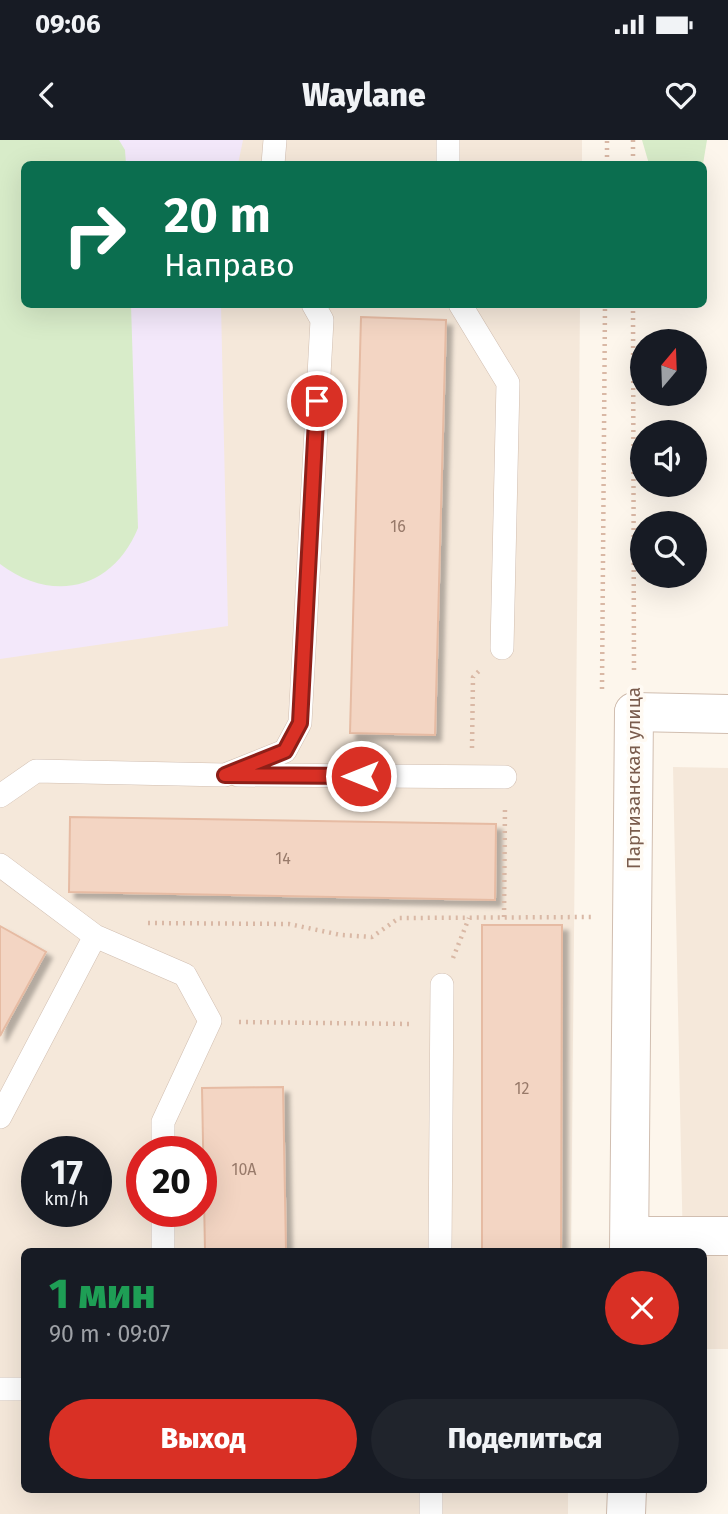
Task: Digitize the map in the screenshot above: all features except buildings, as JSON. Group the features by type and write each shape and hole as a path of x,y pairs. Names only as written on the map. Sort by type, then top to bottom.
{"street":[{"path":"634,712 728,714"},
{"name":"Партизанская улица","path":"630,1244 634,712"},
{"path":"630,1244 728,1236"},
{"path":"626,1493 626,1514"}],"lane":[{"path":"273,161 275,140"},
{"path":"448,140 448,161"},
{"path":"225,775 285,751 300,723 322,320 315,308"},
{"path":"462,308 509,383 502,648"},
{"path":"0,796 36,771 505,777"},
{"path":"0,865 95,936 185,975 210,1021 163,1122 163,1136"},
{"path":"0,1117 95,936"},
{"path":"440,1248 442,985"},
{"path":"163,1227 163,1248"},
{"path":"0,1389 21,1389"},
{"path":"430,1493 431,1514"}],"path":[{"path":"607,140 607,161"},
{"path":"633,140 633,161"},
{"name":"Партизанская улица","path":"633,308 634,712"},
{"path":"471,776 473,677 502,648"},
{"path":"503,917 505,777"},
{"path":"143,923 289,924 341,935 372,936 399,918 599,917"},
{"path":"442,985 469,918"},
{"path":"210,1021 442,1025"}],"shaded area":[{"path":"0,140 582,140 582,161 21,161 21,308 580,308 571,1248 21,1248 21,1493 568,1493 568,1514 0,1514"},
{"path":"0,140 243,140 239,161 21,161 21,308 221,308 228,626 0,659"},
{"path":"673,767 728,768 728,1349 707,1349 707,1248 683,1248"}],"green space":[{"path":"0,140 119,140 125,150 126,161 21,161 21,308 131,308 138,528 127,549 113,565 97,577 80,584 40,584 0,564"},
{"path":"642,140 707,140 704,161 648,161"}],"route":[{"path":"317,401 300,723 285,751 225,775 361,776"}]}
